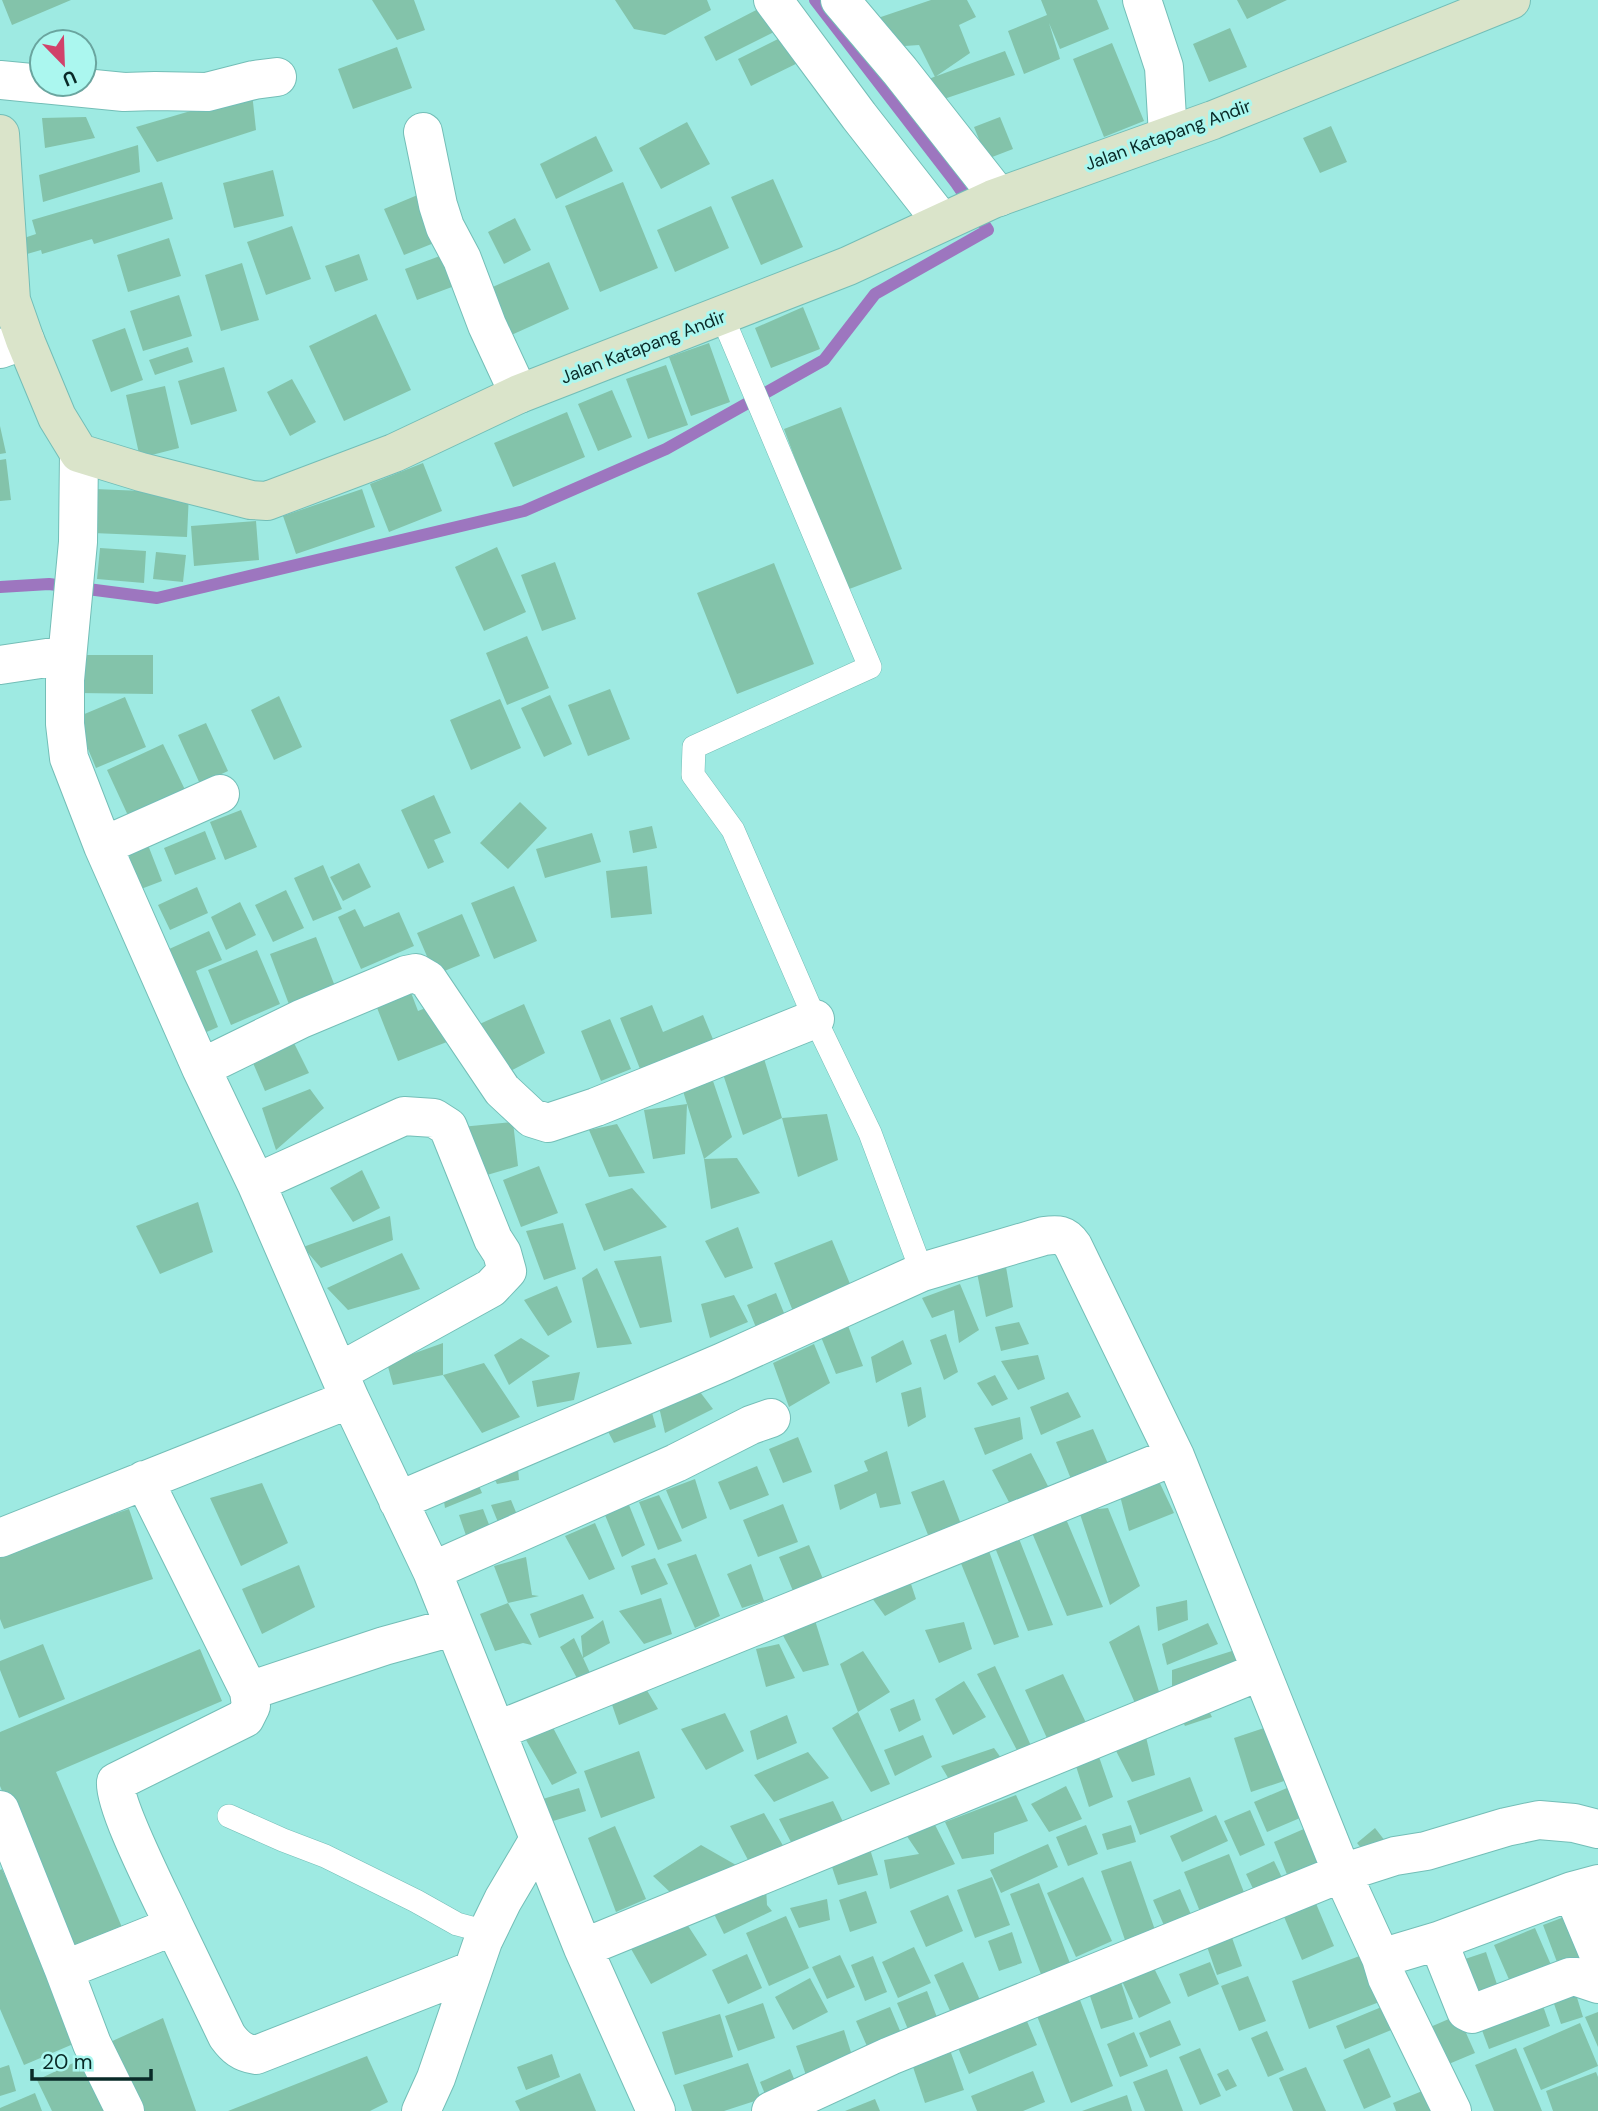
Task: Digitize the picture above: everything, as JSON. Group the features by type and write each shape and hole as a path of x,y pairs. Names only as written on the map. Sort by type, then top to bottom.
{"street":[{"path":"773,0 859,116 974,208"},
{"path":"840,0 900,71 974,208"},
{"path":"1142,0 1164,67 1168,135"},
{"name":"Jalan Katapang Andir","path":"79,453 251,500 267,500 394,453 519,394 848,266 974,208 1213,120 1511,0"},
{"path":"98,89 207,92 277,77"},
{"path":"0,79 28,82"},
{"path":"423,132 445,227 462,258 477,302 519,394"},
{"path":"0,134 13,345 79,453 78,542 66,655 65,724 69,758 103,846 201,1068 256,1183 344,1386 432,1571 644,2108"},
{"path":"0,665 66,655"},
{"path":"103,846 220,793"},
{"path":"201,1068 301,1019 416,973 428,980 502,1090 532,1118 548,1123 596,1107 815,1019"},
{"path":"0,1538 144,1480 344,1386 491,1288 508,1271 448,1127 434,1118 404,1116 256,1183"},
{"path":"398,1500 711,1367 922,1272 1044,1236 1062,1235 1068,1238 1175,1456 1342,1873 1381,1958 1387,1978 1452,2111"},
{"path":"432,1571 771,1418"},
{"path":"496,1731 1175,1456"},
{"path":"144,1480 249,1691 251,1706 245,1718 116,1782 116,1794 174,1926 234,2046 246,2054 256,2055 473,1970"},
{"path":"249,1691 384,1646 453,1627"},
{"path":"583,1948 1261,1671"},
{"path":"0,1810 92,2044 125,2111"},
{"path":"771,2111 890,2056 1342,1873 1395,1856 1426,1851 1539,1820 1574,1823 1598,1829"},
{"path":"421,2111 436,2078 487,1932 538,1839"},
{"path":"1381,1958 1438,1941 1585,1888 1598,1953"},
{"path":"64,1970 174,1926"},
{"path":"1438,1941 1468,2014 1484,2011 1570,1978 1577,1977 1598,1984"}],"lane":[{"path":"722,316 870,667 694,747 693,775 733,830 815,1019 870,1133 922,1272"},
{"path":"229,1815 325,1856 457,1924 487,1932"}],"building":[{"path":"2,0 71,0 12,25"},
{"path":"372,0 414,0 425,30 397,40"},
{"path":"615,0 707,0 711,10 665,35 634,29"},
{"path":"931,0 967,0 976,17 959,25 970,53 935,77 919,45 890,47 872,20"},
{"path":"1041,0 1097,0 1109,29 1060,49 1049,23 1060,59 1024,74 1008,31 1047,15"},
{"path":"1237,0 1287,0 1247,19"},
{"path":"770,3 782,28 716,61 704,37"},
{"path":"1230,28 1247,67 1209,82 1193,44"},
{"path":"792,32 806,59 751,86 738,59"},
{"path":"1112,43 1144,121 1104,137 1073,59"},
{"path":"397,47 412,88 353,109 338,69"},
{"path":"1005,51 1015,75 938,101 923,81"},
{"path":"252,93 256,130 157,162 136,127"},
{"path":"86,117 95,138 45,148 42,118"},
{"path":"1000,117 1013,149 987,159 974,127"},
{"path":"687,122 710,164 661,189 639,148"},
{"path":"1331,126 1347,162 1320,173 1303,138"},
{"path":"596,136 613,171 556,199 540,164"},
{"path":"138,145 140,172 43,202 39,175"},
{"path":"273,170 284,216 234,228 223,183"},
{"path":"773,179 803,247 761,265 731,197"},
{"path":"162,182 173,219 94,244 92,239 42,254 41,250 20,256 15,241 36,234 32,220"},
{"path":"623,182 658,268 600,292 565,206"},
{"path":"420,194 439,241 404,255 384,209"},
{"path":"711,206 729,248 675,272 657,230"},
{"path":"515,218 531,250 504,264 488,232"},
{"path":"292,226 311,279 266,295 247,242"},
{"path":"169,238 181,276 128,292 117,255"},
{"path":"456,250 468,281 417,300 405,269"},
{"path":"359,254 368,280 335,292 325,266"},
{"path":"549,262 569,309 498,341 477,294"},
{"path":"242,263 259,320 221,331 205,275"},
{"path":"179,295 192,336 143,351 130,311"},
{"path":"803,307 820,349 771,368 755,328"},
{"path":"376,314 411,390 344,421 309,346"},
{"path":"125,328 143,380 111,392 92,340"},
{"path":"709,343 730,402 691,416 669,357"},
{"path":"188,347 193,362 155,375 149,360"},
{"path":"666,365 688,425 648,439 626,379"},
{"path":"224,367 237,411 191,425 178,381"},
{"path":"292,379 316,422 290,436 267,392"},
{"path":"165,386 179,448 140,458 126,395"},
{"path":"612,390 632,437 598,451 578,404"},
{"path":"841,407 902,569 844,591 784,429"},
{"path":"567,412 585,457 513,487 494,443"},
{"path":"0,426 6,453 0,454"},
{"path":"6,459 11,500 0,501 0,460"},
{"path":"423,463 442,511 389,532 370,484"},
{"path":"95,489 189,493 187,537 93,533"},
{"path":"362,489 375,527 296,554 283,516"},
{"path":"256,521 259,560 194,566 191,526"},
{"path":"497,547 526,612 484,631 455,567"},
{"path":"100,548 146,551 144,583 97,579"},
{"path":"156,552 186,555 183,582 153,579"},
{"path":"555,562 576,619 542,631 521,575"},
{"path":"774,563 814,664 737,694 697,593"},
{"path":"527,636 549,688 507,705 486,653"},
{"path":"80,655 153,655 153,694 79,693"},
{"path":"610,689 630,739 588,756 568,705"},
{"path":"550,695 572,744 544,757 521,708"},
{"path":"279,696 302,747 274,760 251,710"},
{"path":"125,697 146,747 96,768 75,718"},
{"path":"500,699 521,748 471,770 450,720"},
{"path":"206,723 228,771 200,784 178,735"},
{"path":"163,744 188,796 131,822 107,770"},
{"path":"434,795 451,833 434,840 444,862 428,869 401,810"},
{"path":"520,802 547,828 508,869 480,843"},
{"path":"241,810 257,847 225,860 210,822"},
{"path":"652,826 657,848 633,853 629,831"},
{"path":"205,831 216,859 175,875 164,848"},
{"path":"592,833 601,862 545,878 536,849"},
{"path":"148,845 162,881 141,889 128,853"},
{"path":"359,863 371,887 343,901 330,877"},
{"path":"323,865 342,909 313,921 294,878"},
{"path":"647,866 652,914 611,918 606,871"},
{"path":"514,886 537,941 494,959 471,903"},
{"path":"197,887 208,913 170,930 158,905"},
{"path":"286,890 304,928 273,942 255,905"},
{"path":"240,902 256,935 226,950 211,917"},
{"path":"355,909 364,927 399,912 414,946 361,969 338,917"},
{"path":"462,914 480,956 435,975 417,933"},
{"path":"209,931 222,960 196,971 218,1027 202,1034 167,950"},
{"path":"316,937 336,989 290,1007 270,954"},
{"path":"257,950 280,1004 231,1025 208,970"},
{"path":"407,982 418,1011 438,1003 452,1040 398,1061 372,995"},
{"path":"524,1004 545,1053 499,1077 473,1027"},
{"path":"652,1005 663,1032 703,1015 715,1044 642,1074 620,1018"},
{"path":"610,1019 631,1069 601,1081 581,1031"},
{"path":"294,1043 309,1073 265,1091 253,1063"},
{"path":"762,1052 782,1118 743,1135 721,1068"},
{"path":"713,1081 732,1137 704,1159 683,1091"},
{"path":"310,1089 324,1108 276,1150 262,1108"},
{"path":"687,1104 685,1154 653,1159 644,1110"},
{"path":"827,1114 838,1160 798,1177 782,1118"},
{"path":"513,1122 518,1166 487,1175 461,1127"},
{"path":"617,1124 645,1173 609,1177 589,1130"},
{"path":"737,1158 760,1193 711,1209 704,1159"},
{"path":"539,1166 558,1213 521,1227 503,1180"},
{"path":"362,1170 380,1208 353,1222 330,1188"},
{"path":"632,1188 667,1227 604,1251 585,1204"},
{"path":"198,1202 213,1252 160,1274 136,1226"},
{"path":"390,1216 393,1240 321,1268 303,1247"},
{"path":"563,1223 576,1269 544,1280 526,1231"},
{"path":"738,1227 753,1268 725,1278 705,1241"},
{"path":"832,1240 855,1296 796,1319 774,1263"},
{"path":"402,1253 420,1289 348,1310 327,1288"},
{"path":"661,1256 672,1322 640,1328 614,1261"},
{"path":"1006,1267 1013,1307 986,1317 977,1273"},
{"path":"597,1268 632,1344 597,1348 582,1278"},
{"path":"960,1284 979,1330 959,1343 954,1310 932,1318 922,1298"},
{"path":"557,1286 572,1322 548,1336 524,1300"},
{"path":"776,1293 788,1323 759,1335 747,1305"},
{"path":"734,1295 748,1322 710,1338 701,1304"},
{"path":"1019,1322 1029,1344 1001,1351 995,1327"},
{"path":"847,1323 863,1366 836,1374 819,1332"},
{"path":"946,1334 958,1372 944,1380 930,1340"},
{"path":"521,1338 550,1356 509,1385 494,1355"},
{"path":"903,1340 912,1364 876,1383 871,1357"},
{"path":"443,1343 443,1375 393,1385 387,1363"},
{"path":"814,1344 830,1383 789,1407 773,1363"},
{"path":"1038,1355 1045,1379 1018,1390 1001,1361"},
{"path":"484,1363 520,1417 482,1433 443,1375"},
{"path":"580,1372 574,1400 537,1407 532,1381"},
{"path":"995,1375 1008,1399 992,1406 977,1383"},
{"path":"921,1387 926,1417 908,1427 901,1393"},
{"path":"697,1388 713,1409 665,1433 659,1407"},
{"path":"1068,1392 1081,1417 1041,1435 1030,1407"},
{"path":"649,1402 656,1427 614,1443 603,1422"},
{"path":"1020,1417 1023,1439 985,1455 974,1428"},
{"path":"1093,1429 1109,1466 1071,1479 1056,1442"},
{"path":"798,1437 812,1472 783,1483 769,1449"},
{"path":"887,1451 901,1504 880,1508 876,1493 840,1510 834,1485 868,1471 864,1461"},
{"path":"1031,1453 1051,1492 1011,1506 992,1470"},
{"path":"517,1458 519,1480 497,1484 488,1466"},
{"path":"757,1466 769,1495 730,1510 718,1482"},
{"path":"474,1474 482,1493 445,1508 442,1489"},
{"path":"1156,1475 1174,1513 1129,1531 1118,1488"},
{"path":"695,1479 707,1518 682,1529 666,1490"},
{"path":"944,1480 964,1532 932,1545 911,1492"},
{"path":"262,1483 288,1543 241,1566 210,1498"},
{"path":"659,1495 682,1541 658,1550 639,1502"},
{"path":"511,1500 522,1527 502,1532 491,1505"},
{"path":"783,1504 798,1542 758,1557 743,1520"},
{"path":"629,1505 645,1545 622,1557 605,1515"},
{"path":"1108,1508 1140,1586 1110,1605 1079,1511"},
{"path":"129,1509 153,1579 4,1629 0,1619 0,1553"},
{"path":"483,1509 495,1540 470,1547 459,1515"},
{"path":"1066,1519 1103,1607 1067,1616 1030,1528"},
{"path":"595,1523 615,1569 589,1580 565,1536"},
{"path":"1016,1531 1053,1625 1028,1631 992,1540"},
{"path":"809,1545 823,1579 793,1591 779,1557"},
{"path":"989,1551 1019,1637 994,1645 960,1561"},
{"path":"696,1554 720,1616 695,1628 667,1564"},
{"path":"526,1557 532,1595 539,1596 508,1603 494,1566"},
{"path":"655,1558 668,1584 641,1595 631,1566"},
{"path":"751,1564 764,1601 742,1608 727,1574"},
{"path":"299,1565 315,1607 262,1634 242,1589"},
{"path":"908,1575 916,1599 885,1616 869,1594"},
{"path":"583,1594 594,1618 539,1638 530,1614"},
{"path":"661,1598 672,1634 644,1644 619,1611"},
{"path":"1187,1600 1188,1620 1158,1631 1156,1607"},
{"path":"508,1603 532,1645 523,1643 495,1651 480,1614"},
{"path":"813,1614 829,1665 803,1672 781,1632"},
{"path":"603,1620 610,1643 583,1658 581,1636"},
{"path":"964,1622 972,1649 939,1663 925,1630"},
{"path":"1208,1623 1218,1644 1167,1665 1162,1644"},
{"path":"1139,1625 1160,1695 1137,1708 1109,1642"},
{"path":"574,1638 590,1673 578,1680 560,1647"},
{"path":"43,1644 65,1699 19,1718 0,1670 0,1661"},
{"path":"779,1644 795,1678 766,1687 756,1649"},
{"path":"200,1649 222,1701 56,1772 124,1932 71,1954 0,1786 0,1732"},
{"path":"863,1651 890,1692 858,1712 840,1664"},
{"path":"1232,1651 1239,1666 1172,1691 1172,1670"},
{"path":"995,1666 1037,1759 1022,1760 977,1674"},
{"path":"1063,1674 1088,1727 1051,1747 1025,1690"},
{"path":"964,1681 986,1717 953,1735 935,1699"},
{"path":"642,1682 658,1709 619,1725 608,1693"},
{"path":"914,1699 921,1720 899,1732 890,1709"},
{"path":"1206,1705 1212,1717 1185,1726 1177,1710"},
{"path":"858,1712 890,1784 871,1792 832,1728"},
{"path":"725,1713 744,1751 706,1770 681,1729"},
{"path":"787,1715 797,1743 757,1760 750,1731"},
{"path":"550,1722 577,1773 552,1785 522,1733"},
{"path":"1270,1726 1287,1780 1251,1792 1234,1738"},
{"path":"923,1735 932,1757 895,1776 884,1750"},
{"path":"1146,1737 1155,1775 1132,1782 1114,1747"},
{"path":"994,1748 1006,1765 953,1786 941,1766"},
{"path":"639,1751 655,1798 601,1818 584,1771"},
{"path":"808,1752 829,1778 774,1802 754,1775"},
{"path":"1098,1754 1113,1797 1089,1807 1075,1763"},
{"path":"1190,1777 1203,1811 1140,1835 1127,1801"},
{"path":"1066,1786 1082,1819 1049,1832 1031,1804"},
{"path":"579,1788 586,1811 540,1825 533,1802"},
{"path":"1287,1788 1300,1818 1267,1832 1254,1802"},
{"path":"1016,1795 1028,1821 994,1833 994,1854 962,1859 945,1822"},
{"path":"833,1801 844,1824 793,1846 779,1819"},
{"path":"1250,1810 1265,1845 1240,1856 1224,1821"},
{"path":"764,1813 785,1849 748,1860 730,1826"},
{"path":"1216,1815 1228,1841 1182,1862 1170,1836"},
{"path":"933,1821 955,1864 890,1889 884,1860 919,1854 902,1829"},
{"path":"1086,1825 1098,1854 1068,1866 1056,1837"},
{"path":"1131,1825 1136,1842 1107,1850 1102,1834"},
{"path":"615,1826 646,1899 616,1912 588,1838"},
{"path":"1306,1828 1324,1874 1292,1887 1274,1842"},
{"path":"1375,1828 1389,1846 1371,1860 1357,1843"},
{"path":"1048,1844 1058,1867 1001,1893 990,1870"},
{"path":"701,1845 736,1865 672,1894 653,1876"},
{"path":"869,1846 878,1875 838,1885 831,1864"},
{"path":"1229,1854 1249,1905 1205,1924 1184,1872"},
{"path":"1131,1861 1155,1930 1125,1940 1101,1871"},
{"path":"1274,1861 1286,1886 1258,1899 1246,1874"},
{"path":"2,1869 78,2042 24,2065 0,2009"},
{"path":"992,1877 1010,1925 975,1938 957,1890"},
{"path":"1083,1877 1112,1941 1076,1957 1047,1893"},
{"path":"1039,1883 1073,1971 1044,1982 1010,1894"},
{"path":"766,1887 767,1905 772,1911 724,1934 711,1908"},
{"path":"1180,1889 1196,1926 1169,1937 1153,1900"},
{"path":"866,1891 877,1923 850,1932 839,1900"},
{"path":"1312,1894 1334,1946 1302,1960 1280,1907"},
{"path":"948,1895 963,1931 926,1947 910,1911"},
{"path":"827,1899 830,1920 799,1928 790,1908"},
{"path":"1580,1911 1597,1955 1560,1970 1543,1925"},
{"path":"681,1915 707,1955 651,1984 626,1940"},
{"path":"786,1916 809,1968 769,1986 746,1933"},
{"path":"1535,1928 1555,1974 1514,1991 1494,1945"},
{"path":"1012,1932 1022,1963 999,1971 988,1941"},
{"path":"1230,1932 1242,1966 1217,1975 1205,1941"},
{"path":"914,1947 931,1983 898,1998 882,1962"},
{"path":"1486,1952 1502,1999 1471,2009 1456,1962"},
{"path":"747,1954 762,1988 728,2004 712,1970"},
{"path":"1365,1954 1382,2001 1309,2029 1292,1981"},
{"path":"840,1955 855,1987 827,1999 812,1967"},
{"path":"873,1956 887,1992 865,2001 851,1965"},
{"path":"963,1962 984,2009 955,2022 934,1975"},
{"path":"1210,1962 1219,1984 1188,1997 1179,1974"},
{"path":"1152,1964 1171,2003 1139,2018 1121,1979"},
{"path":"1248,1976 1266,2021 1239,2031 1221,1986"},
{"path":"810,1978 828,2012 793,2030 775,1997"},
{"path":"1120,1979 1133,2019 1101,2029 1088,1990"},
{"path":"927,1991 941,2028 912,2039 897,2003"},
{"path":"1575,1991 1583,2017 1561,2024 1552,1998"},
{"path":"1080,2000 1113,2086 1071,2103 1037,2016"},
{"path":"763,2003 775,2038 738,2051 725,2016"},
{"path":"1391,2003 1401,2026 1345,2049 1336,2026"},
{"path":"1542,2003 1550,2026 1489,2049 1480,2025"},
{"path":"890,2007 906,2045 873,2060 856,2021"},
{"path":"1021,2007 1037,2045 969,2074 953,2036"},
{"path":"1598,2012 1598,2047 1585,2017"},
{"path":"720,2014 733,2057 675,2075 662,2032"},
{"path":"1458,2015 1475,2053 1444,2066 1428,2028"},
{"path":"163,2018 196,2111 137,2111 108,2043"},
{"path":"1170,2020 1181,2045 1150,2058 1139,2033"},
{"path":"1580,2023 1598,2066 1541,2090 1523,2048"},
{"path":"844,2030 855,2065 808,2081 796,2046"},
{"path":"1267,2031 1284,2070 1268,2077 1251,2038"},
{"path":"1134,2032 1148,2066 1120,2077 1107,2044"},
{"path":"1200,2048 1221,2096 1200,2105 1179,2057"},
{"path":"1369,2048 1391,2097 1364,2109 1343,2060"},
{"path":"1516,2048 1542,2111 1494,2111 1475,2065"},
{"path":"950,2050 964,2090 925,2103 912,2064"},
{"path":"552,2054 560,2077 526,2090 517,2067"},
{"path":"367,2056 388,2102 370,2111 228,2111"},
{"path":"86,2057 112,2111 52,2111 37,2080"},
{"path":"748,2063 761,2099 724,2111 692,2111 683,2085"},
{"path":"9,2065 16,2091 0,2096 0,2068"},
{"path":"1306,2067 1326,2111 1293,2111 1279,2078"},
{"path":"790,2069 797,2086 767,2099 760,2082"},
{"path":"1167,2069 1183,2111 1145,2111 1133,2082"},
{"path":"1228,2069 1237,2086 1226,2091 1217,2074"},
{"path":"1033,2071 1045,2102 1023,2111 977,2111 971,2096"},
{"path":"1596,2072 1598,2111 1553,2111 1546,2091"},
{"path":"580,2073 596,2111 520,2111 515,2101"},
{"path":"1432,2087 1442,2111 1396,2111 1393,2103"},
{"path":"35,2093 42,2111 0,2111 0,2108"},
{"path":"1127,2095 1132,2111 1082,2111"},
{"path":"875,2099 880,2111 845,2111"}],"waterway":[{"path":"0,587 49,584 157,598 524,511 666,449 824,360 875,294 988,230 956,183 815,0"}]}
